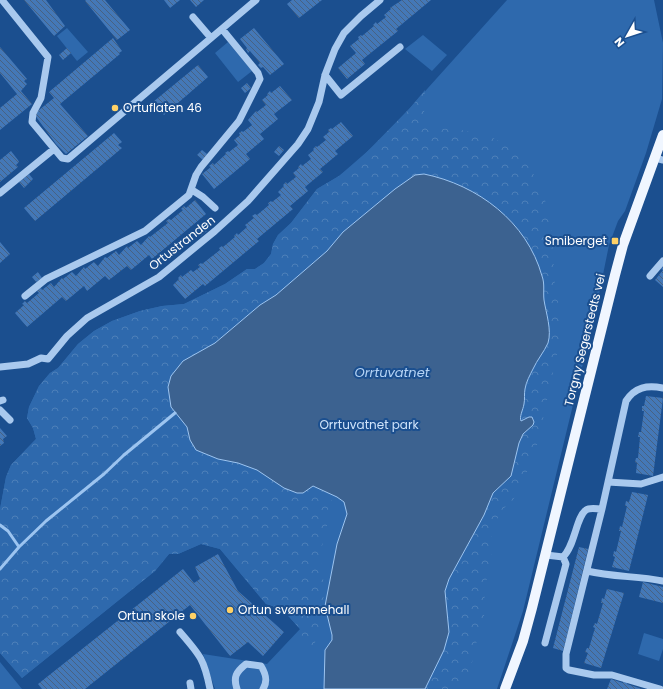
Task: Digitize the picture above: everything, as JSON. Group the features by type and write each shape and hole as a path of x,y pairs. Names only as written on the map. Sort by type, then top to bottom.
{"main road":[{"name":"Torgny Segerstedts vei","path":"506,689 523,641 546,555 614,275 623,245 659,159 663,134"}],"street":[{"path":"2,0 48,57 41,98 32,113 32,122 62,158 68,158 256,0"},
{"name":"Ortustranden","path":"0,367 28,364 41,358 48,359 67,336 87,318 159,277 233,216 298,144 308,129 319,102 325,75 335,49 344,33 380,0"},
{"path":"193,17 211,38"},
{"path":"25,296 46,279 145,231 185,199 192,190 196,175 239,121 260,79 258,73 222,29"},
{"path":"325,75 341,94 400,47"},
{"path":"0,193 54,149"},
{"path":"192,190 203,196 215,208"},
{"path":"650,276 663,261"},
{"path":"660,689 612,675 588,674 569,670 566,668 566,654 602,509 626,401 630,394 642,387 663,388"},
{"path":"0,410 10,420"},
{"path":"608,482 640,484 663,477"},
{"path":"546,555 563,557 568,553 582,514 591,508 602,509"},
{"path":"545,643 566,564 563,557"},
{"path":"587,571 606,575 648,578 663,581"},
{"path":"180,632 204,663 210,689"},
{"path":"237,689 235,678 236,674 246,664 261,666 264,670 266,681 263,689"}],"green space":[{"name":"Orrtuvatnet park","path":"507,0 654,0 663,43 662,99 646,153 625,211 618,221 609,245 595,314 523,611 497,689 215,689 203,654 267,664 300,629 282,609 266,604 220,549 201,544 178,554 169,554 155,571 22,678 0,653 0,509 6,477 11,465 36,439 33,428 27,418 29,407 39,386 50,373 58,368 78,344 94,331 112,321 140,311 162,306 184,304 225,284 247,269 255,269 264,263 271,254 273,244 278,235 291,223 317,189 339,176 377,143"},
{"path":"67,28 88,52 77,61 57,36"},
{"path":"423,35 447,55 432,71 405,49"},
{"path":"228,42 252,71 238,82 215,53"},
{"path":"425,90 424,114 425,127 428,130 453,128 491,137 516,150 533,173 545,200 551,223 555,286 559,307 559,345 538,442 525,477 513,500 501,511 491,532 491,563 485,586 484,618 481,622 471,667 459,689 425,689 444,650 448,614 445,603 445,591 494,493 511,476 519,443 523,434 533,425 524,420 521,421 520,418 525,400 525,389 533,368 548,342 548,322 544,299 543,278 539,266 519,228 490,203 451,180 424,174 395,189 343,232 327,251 276,295 260,305 215,343 183,361 171,376 168,387 175,413 187,428 190,440 196,450 218,459 238,463 257,470 284,488 297,493 303,493 313,486 332,494 332,502 327,512 327,536 321,548 324,583 323,606 313,651 308,651 304,644 300,629 282,609 266,604 220,549 201,544 178,554 169,554 155,571 22,678 0,653 0,509 6,477 11,465 36,439 33,428 27,418 29,407 39,386 50,373 58,368 78,344 94,331 112,321 140,311 162,306 184,304 225,284 247,269 255,269 264,263 271,254 273,244 278,235 291,223 317,189 339,176 355,164 410,108"},
{"path":"644,633 663,639 663,649 659,661 638,654"},
{"path":"0,662 22,689 0,689"}],"water":[{"name":"Orrtuvatnet","path":"424,174 444,179 463,187 498,209 525,239 535,257 543,279 549,338 545,350 536,362 527,381 525,389 521,421 532,417 534,422 533,425 523,434 519,443 511,476 493,493 484,515 449,579 445,591 449,632 444,650 425,689 324,689 325,650 332,640 325,606 337,544 347,514 344,502 337,497 313,486 303,493 297,493 284,488 257,470 238,463 218,459 196,450 190,440 187,427 171,407 168,387 171,376 183,361 215,343 260,305 276,295 327,251 343,232 395,189 415,175"}],"building":[{"path":"24,0 46,0 65,26 54,36"},
{"path":"105,0 130,30 117,40 85,1"},
{"path":"164,0 180,0 170,8"},
{"path":"190,0 204,0 196,7"},
{"path":"292,0 322,0 299,18 287,4"},
{"path":"402,0 431,0 396,29 398,31 362,60 365,64 347,79 338,68 356,53 350,46 359,39 358,37 361,35 362,36 374,26 373,25 376,22 377,24 386,17 384,15 391,9 390,8"},
{"path":"254,28 284,64 270,75 263,67 261,68 258,65 260,63 250,51 248,53 247,48 240,39"},
{"path":"113,38 122,51 119,53 120,54 60,104 88,136 66,154 56,144 34,114 54,98 49,92"},
{"path":"0,47 27,79 24,81 27,84 21,91 32,104 0,130 0,108 17,94 0,73"},
{"path":"67,48 71,53 63,60 59,55"},
{"path":"198,65 208,77 164,115 153,102"},
{"path":"247,83 251,88 245,93 241,88"},
{"path":"280,86 292,100 274,114 278,119 260,134 264,139 246,154 250,159 214,189 202,174 211,167 209,166 213,163 214,165 226,154 225,153 228,151 229,152 238,145 234,140 240,135 239,133 242,131 243,132 252,125 248,120 256,111 257,112 266,105 262,100 270,91 271,93"},
{"path":"341,122 353,136 335,151 338,154 320,169 323,172 305,187 308,191 290,206 293,209 257,239 259,241 205,286 203,284 185,299 173,285 179,279 178,278 181,275 182,277 191,270 193,272 200,267 198,265 201,263 202,264 220,250 219,248 222,246 223,247 235,237 234,236 237,233 238,235 247,227 245,225 254,218 252,216 255,214 257,215 269,205 268,203 271,201 272,202 281,195 278,192 284,186 283,185 286,182 287,184 296,177 293,173 301,164 302,166 311,159 308,155 316,146 317,147 326,140 323,137 329,132 328,130 331,128 332,129"},
{"path":"114,133 122,142 118,145 122,148 35,221 24,208"},
{"path":"279,146 284,150 279,156 274,152"},
{"path":"202,150 207,154 203,160 197,155"},
{"path":"11,151 19,162 16,165 18,167 0,182 0,160"},
{"path":"29,174 33,179 24,188 19,182"},
{"path":"195,200 206,214 152,259 149,255 131,270 127,266 109,280 105,276 87,291 84,286 66,301 62,297 27,327 15,313 24,305 22,304 25,301 27,303 39,293 37,291 41,288 42,290 51,283 54,287 62,278 63,279 72,272 76,276 84,267 85,269 94,262 98,266 105,257 107,258 116,251 119,255 127,246 128,248 137,241 141,245 149,236 150,237 168,223 166,221 169,219 171,220 183,210 181,209 184,206 186,208"},
{"path":"202,226 207,231 201,236 196,231"},
{"path":"0,242 10,254 0,263"},
{"path":"663,270 663,287 655,280"},
{"path":"38,272 42,278 36,282 32,277"},
{"path":"646,396 663,398 653,476 636,473 637,463 635,462 636,458 638,458 640,437 638,437 639,432 641,432 644,411 642,411 642,406 644,406"},
{"path":"0,428 7,436 3,439 4,443 0,446"},
{"path":"632,492 648,495 629,571 612,567 615,557 613,556 614,551 616,552 621,531 619,531 620,526 622,527 627,506 625,506 626,501 629,502"},
{"path":"579,547 588,549 563,651 553,648"},
{"path":"218,554 238,591 284,632 263,656 248,642 230,656 190,605 85,689 42,689 38,684 183,569 194,583 200,579 195,567"},
{"path":"643,582 663,587 663,603 639,597"},
{"path":"607,589 624,593 601,668 584,663 588,653 585,652 587,648 589,648 595,628 593,627 595,623 597,624 603,603 601,603 602,598 604,599"},
{"path":"611,679 623,683 623,680 628,682 627,684 642,689 607,689"}],"waterway":[{"path":"0,569 19,547 46,521 175,413"},
{"path":"0,525 8,531 19,547"}],"place":[{"name":"Ortuflaten 46","path":"115,108"},
{"name":"Smiberget","path":"615,241"},
{"name":"Ortun svømmehall","path":"230,610"},
{"name":"Ortun skole","path":"193,616"}]}
